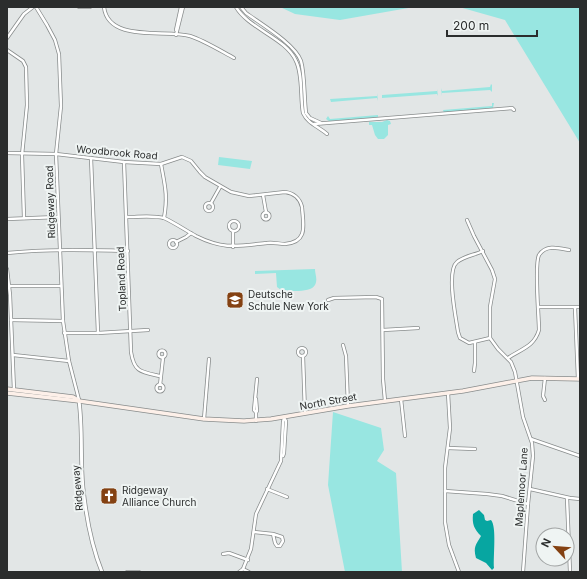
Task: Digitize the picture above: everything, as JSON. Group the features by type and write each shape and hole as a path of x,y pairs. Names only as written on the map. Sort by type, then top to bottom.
{"main road":[{"name":"North Street","path":"7,394 79,401 204,419 256,421 284,418 348,406 448,393 517,381 545,378 579,379"},
{"name":"North Street","path":"7,388 73,396 79,401"}],"street":[{"path":"7,38 24,14 34,7"},
{"name":"Ridgeway Road","path":"34,7 48,24 59,54 61,106 56,154 63,321 69,361 79,401"},
{"path":"79,7 90,7"},
{"path":"104,7 108,18 118,28 132,31 191,36 234,58"},
{"path":"176,35 176,27 182,7"},
{"path":"236,7 245,18 288,50 294,57 298,66 303,113 306,120 314,124 326,134"},
{"path":"241,7 246,13 297,52 302,66 306,113 308,117 313,120 326,124"},
{"path":"7,50 23,61 26,67 27,105 22,153 24,218"},
{"path":"314,124 512,108 514,110"},
{"name":"Woodbrook Road","path":"7,153 56,154 124,162 161,164 179,157 186,158 191,161 205,177 220,187 237,194 249,196 285,192 290,193 300,200 304,231 301,238 292,243 267,243 233,247 214,244 164,218 148,216 127,217"},
{"path":"91,158 98,333"},
{"name":"Topland Road","path":"124,162 131,352 134,364 141,371 147,374 160,376"},
{"path":"161,164 166,194 164,218"},
{"path":"212,203 220,187"},
{"path":"263,195 266,212"},
{"path":"7,219 58,217"},
{"path":"467,220 495,279 490,307 490,338 498,349 508,358 532,344 539,330 537,261 539,255 549,248 568,250"},
{"path":"233,232 239,227 234,221 229,224 228,227 233,232 233,247"},
{"path":"176,242 191,233"},
{"path":"7,253 60,250 128,251"},
{"path":"483,251 458,260 452,273 458,332 460,338 468,343 490,338"},
{"path":"7,269 14,394"},
{"path":"9,286 61,286"},
{"path":"328,300 334,298 376,297 382,299 385,401"},
{"path":"539,307 580,307"},
{"path":"575,308 579,379"},
{"path":"11,320 63,321"},
{"path":"382,330 418,328"},
{"path":"64,333 98,333 148,330"},
{"path":"474,371 475,342"},
{"path":"343,345 346,356 348,406"},
{"path":"13,355 69,361"},
{"path":"304,356 305,413"},
{"path":"160,385 163,358"},
{"name":"Maplemoor Lane","path":"508,358 511,362 517,381 523,417 531,439 533,456 523,572"},
{"path":"204,419 209,359"},
{"path":"545,378 543,396 546,400"},
{"path":"256,421 257,379"},
{"path":"448,393 450,428 445,468 445,522 449,545 459,572"},
{"path":"401,399 405,436"},
{"name":"Ridgeway","path":"79,401 82,433 83,487 88,523 95,552 102,572"},
{"path":"239,572 243,569 248,560 256,514 284,453 286,421 284,418"},
{"path":"531,439 580,456"},
{"path":"448,448 475,450"},
{"path":"268,489 287,497"},
{"path":"530,489 567,498 580,498"},
{"path":"445,491 502,496 528,504"},
{"path":"567,498 570,572"},
{"path":"254,532 273,534 282,537 283,541 280,546 277,546 275,543 273,534"},
{"path":"224,554 229,553 248,560"},
{"path":"243,569 249,572"},
{"path":"128,572 139,572"}],"shaded area":[{"path":"280,7 414,7 340,20 295,14"},
{"path":"459,7 580,7 580,143 505,20"},
{"path":"491,84 492,92 490,90 442,93 442,96 441,88 442,91 490,87"},
{"path":"437,89 438,96 437,94 382,98 382,95 437,91"},
{"path":"377,93 378,101 377,98 331,102 330,99 377,96"},
{"path":"492,103 494,103 493,108 444,113 443,110 492,106"},
{"path":"378,115 378,118 329,121 326,119 328,116 330,119"},
{"path":"387,120 390,121 391,124 388,125 388,135 384,139 378,139 372,125 369,125 369,122 382,122"},
{"path":"219,157 252,161 250,169 218,165"},
{"path":"315,269 316,283 313,288 300,291 281,290 277,287 276,273 255,274 255,271"},
{"path":"333,412 381,428 384,450 377,461 396,473 402,572 345,572 328,485"},
{"path":"479,510 484,515 485,520 491,520 493,524 494,568 492,570 486,563 476,558 475,554 476,544 481,536 473,524 473,514"}],"place":[{"name":"Deutsche Schule New York","path":"235,300"},
{"name":"Ridgeway Alliance Church","path":"109,496"}]}
